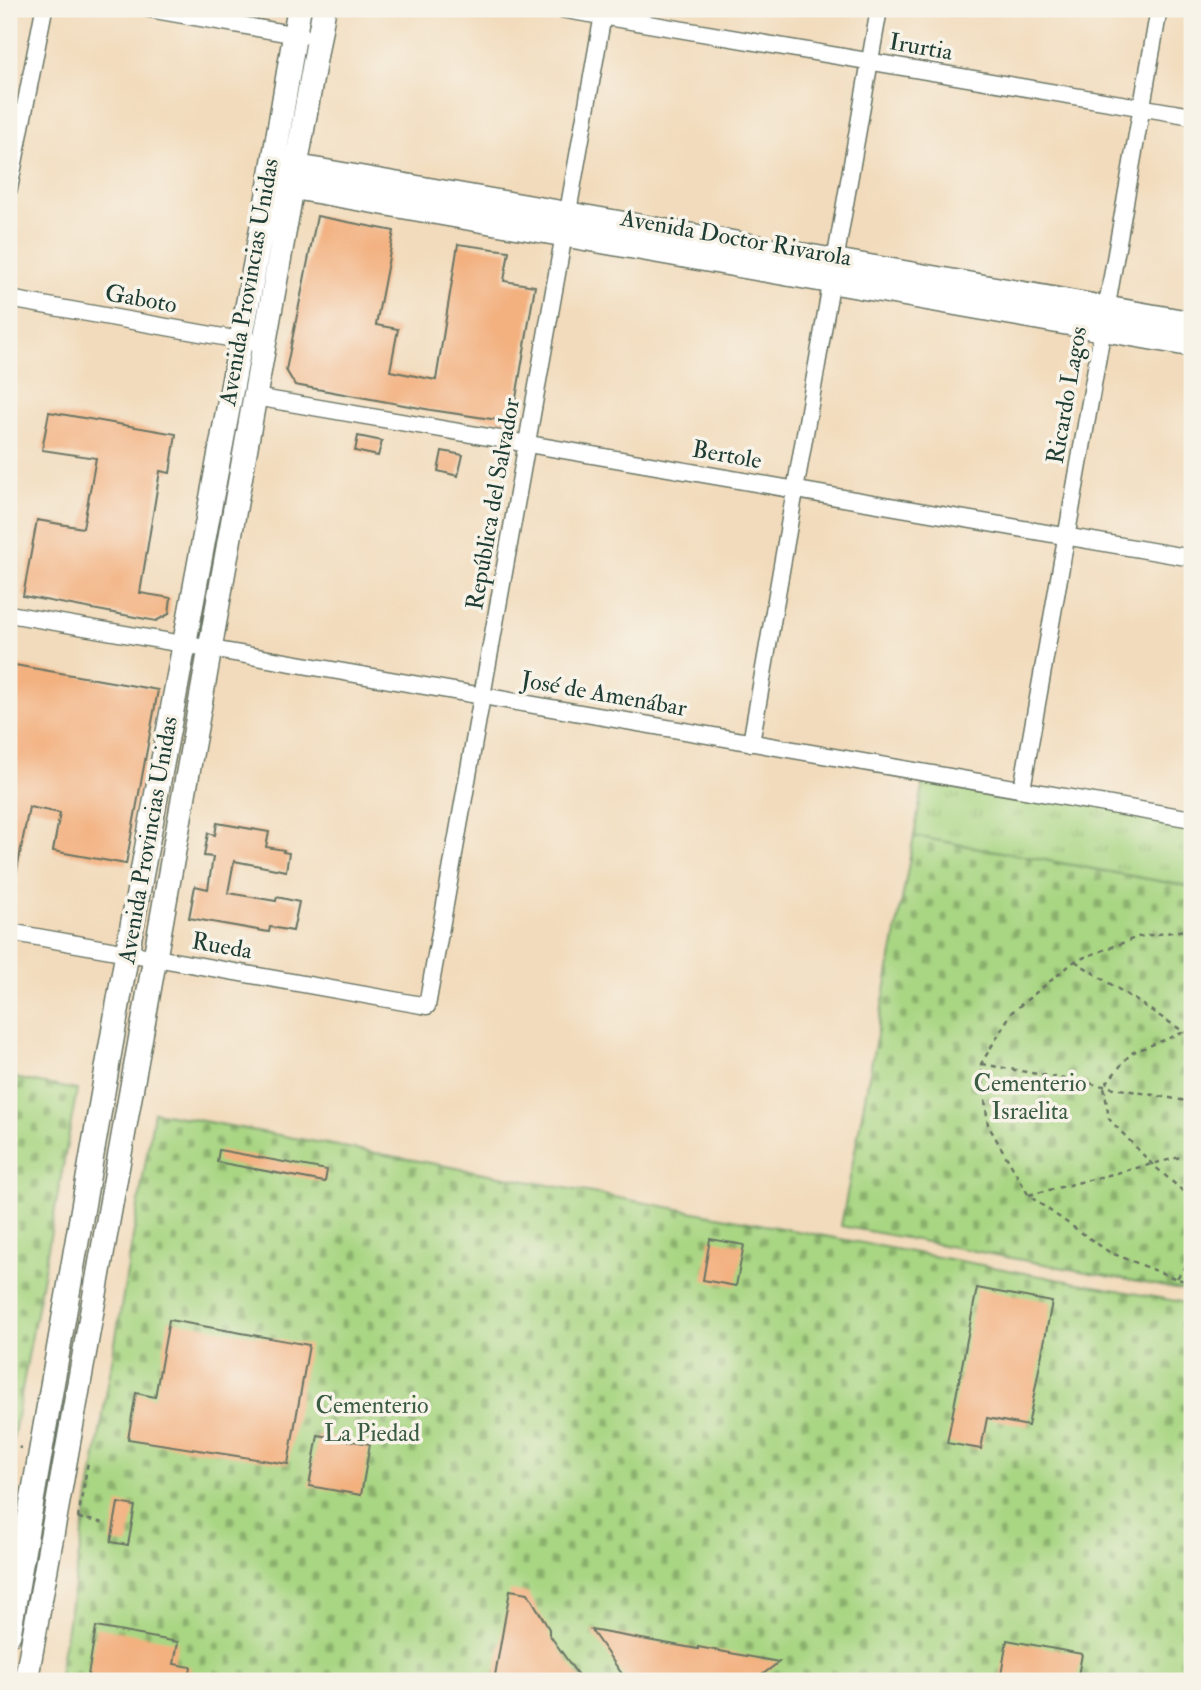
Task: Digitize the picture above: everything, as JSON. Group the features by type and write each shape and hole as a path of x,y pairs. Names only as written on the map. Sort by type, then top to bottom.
{"main road":[{"name":"Avenida Provincias Unidas","path":"9,1634 127,953 272,173 299,9"},
{"name":"Avenida Provincias Unidas","path":"26,1681 324,9"},
{"name":"Avenida Doctor Rivarola","path":"272,173 1104,319 1192,345"},
{"name":"Avenida Doctor Rivarola","path":"1104,319 1192,323"}],"street":[{"path":"9,189 44,9"},
{"path":"149,9 319,38"},
{"name":"Irurtia","path":"560,9 603,12 1192,116"},
{"path":"751,743 879,9"},
{"name":"Ricardo Lagos","path":"1022,789 1159,9"},
{"name":"República del Salvador","path":"427,1006 603,12"},
{"name":"Gaboto","path":"9,299 265,345"},
{"name":"Bertole","path":"255,397 1192,558"},
{"name":"José de Amenábar","path":"9,614 1192,818"},
{"name":"Rueda","path":"9,932 427,1006"}],"path":[{"path":"1192,929 1138,937 1075,961 1012,1012 981,1064 988,1125 1029,1196 1109,1252 1177,1279 1192,1282"},
{"path":"1075,961 1192,1037"},
{"path":"1192,1029 1131,1053 1104,1086 1109,1119 1152,1164 1192,1199"},
{"path":"981,1064 1192,1102"},
{"path":"1029,1196 1192,1154"},
{"path":"1177,1279 1192,1258"},
{"path":"55,1514 105,1523"}],"green space":[{"path":"925,775 1192,822 1192,887 914,836"},
{"name":"Cementerio Israelita","path":"914,836 1192,887 1192,1292 841,1226"},
{"path":"9,1077 77,1090 9,1460"},
{"name":"Cementerio La Piedad","path":"154,1112 1192,1304 1192,1681 58,1681"}],"building":[{"path":"317,216 394,231 376,325 398,329 390,371 436,380 458,244 509,251 504,281 535,286 512,422 295,385 286,370"},
{"path":"49,412 176,434 170,473 160,471 140,593 171,598 169,614 156,621 23,596 37,520 83,528 96,458 42,450"},
{"path":"358,436 382,441 378,456 355,451"},
{"path":"442,451 463,455 458,476 438,471"},
{"path":"9,664 158,690 126,864 53,851 60,813 29,807 15,880 9,879"},
{"path":"217,823 269,832 266,847 289,853 286,871 234,861 228,893 276,901 277,897 299,902 293,931 270,927 269,932 189,918 195,886 208,889 213,857 204,856 208,833 215,835"},
{"path":"219,1150 327,1170 325,1182 217,1162"},
{"path":"710,1239 744,1245 736,1286 703,1280"},
{"path":"977,1288 1052,1302 1028,1426 987,1418 981,1449 947,1443"},
{"path":"169,1320 309,1345 288,1464 128,1439 136,1393 155,1397"},
{"path":"318,1435 370,1444 361,1495 309,1486"},
{"path":"118,1503 135,1506 128,1545 111,1542"},
{"path":"510,1590 528,1593 549,1629 549,1634 582,1681 494,1681"},
{"path":"96,1627 178,1642 174,1664 191,1667 189,1681 87,1681"},
{"path":"591,1630 779,1662 754,1681 627,1681"},
{"path":"1007,1640 1082,1654 1077,1681 1000,1681"}]}
